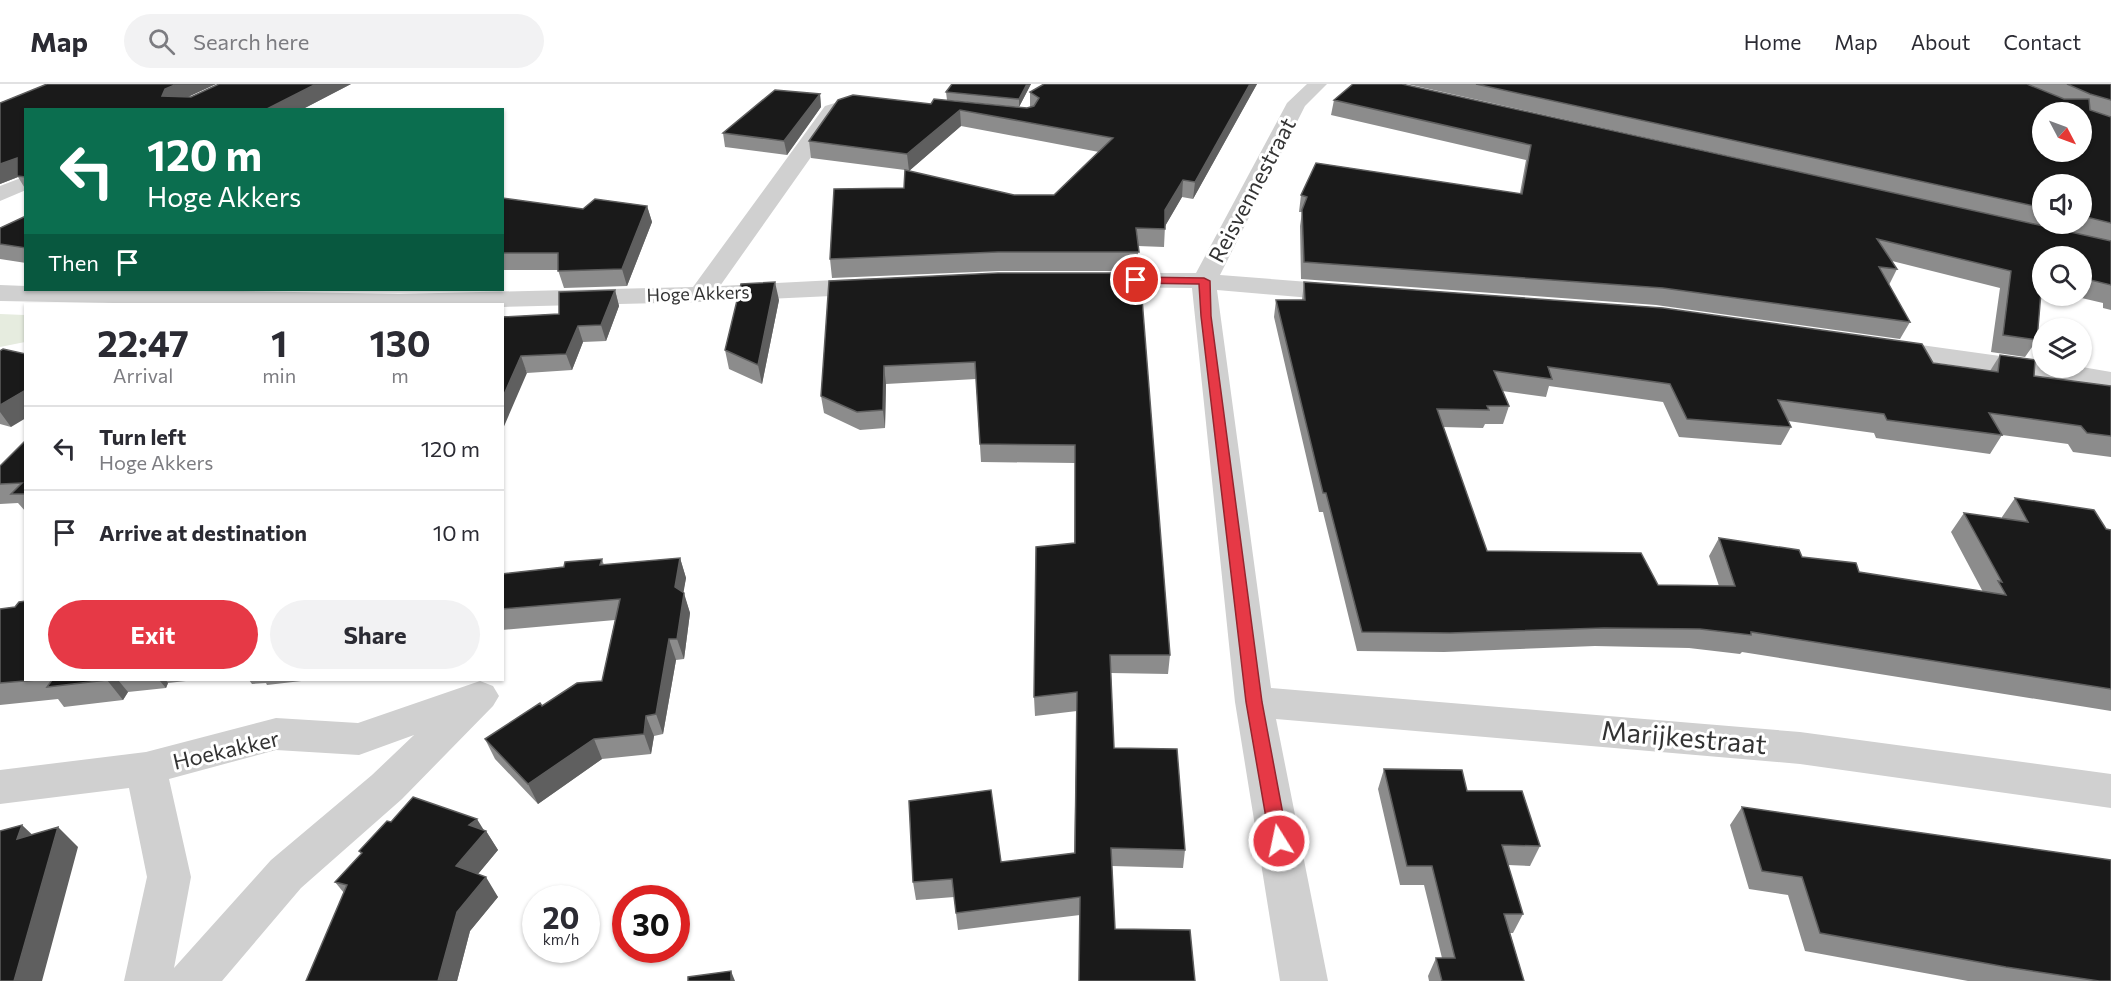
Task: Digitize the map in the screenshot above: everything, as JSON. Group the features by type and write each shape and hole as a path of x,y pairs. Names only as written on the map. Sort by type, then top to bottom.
{"street":[{"name":"Reisvennestraat","path":"1304,981 1254,702 1206,316 1204,281 1297,103 1318,84"},
{"path":"701,294 832,110 851,104"},
{"path":"0,194 24,183"},
{"path":"1068,280 1204,281 1367,295"},
{"name":"Hoge Akkers","path":"0,293 398,303 701,294 904,284"},
{"path":"1866,345 2111,380"},
{"name":"Hoekakker","path":"0,787 146,769 276,734 359,739 480,696 387,787 286,874 192,981"},
{"name":"Marijkestraat","path":"1254,702 1800,748 2111,791"},
{"name":"Hoekakker","path":"146,769 169,877 148,981"}],"shaded area":[{"path":"0,314 24,315 24,342 0,347"}],"building":[{"path":"47,84 177,84 165,89 162,96 191,97 219,84 316,84 269,108 24,108 24,177 17,176 17,158 0,164 0,103"},
{"path":"952,84 1027,84 1019,99 946,92"},
{"path":"1044,84 1250,84 1195,182 1183,180 1165,210 1165,229 1136,228 1139,252 998,252 830,259 834,189 904,188 905,170 1014,195 1054,195 1113,138 960,110 907,154 809,141 838,100 853,95 931,104 934,99 1027,108 1034,106 1039,98 1030,92"},
{"path":"1353,84 1402,84 2032,224 2032,234 2079,234 2111,241 2111,285 2092,280 2092,246 2032,246 2032,306 2040,306 2039,318 2032,318 2032,339 2003,335 2011,271 1877,239 1897,269 1879,267 1910,322 1663,288 1304,262 1302,210 1307,197 1301,195 1316,163 1522,194 1531,145 1334,100"},
{"path":"1476,84 2027,84 2064,99 2089,99 2089,102 2032,102 2032,162 2092,162 2092,111 2111,117 2111,223 2092,218 2092,174 2032,174 2032,206"},
{"path":"2067,84 2111,84 2111,100 2090,94"},
{"path":"775,90 820,94 784,141 723,133"},
{"path":"504,198 583,209 595,199 647,206 622,269 558,271 558,253 504,253"},
{"path":"24,217 24,248 0,244 0,228"},
{"path":"998,273 1140,273 1170,655 1110,655 1114,748 1177,749 1185,850 1111,848 1115,929 1190,930 1195,981 1079,981 1080,897 956,913 952,879 913,882 909,801 991,790 1001,862 1075,853 1077,692 1034,697 1036,547 1075,543 1075,445 980,444 975,362 884,366 883,410 857,412 821,396 829,281"},
{"path":"775,282 758,365 725,350 741,284"},
{"path":"1304,282 1663,308 1922,344 1933,363 1998,372 2000,355 2032,360 2032,378 2111,386 2111,436 2087,433 2081,426 1989,413 2002,435 1887,420 1884,414 1778,400 1791,427 1687,419 1670,384 1548,367 1552,379 1494,371 1509,406 1487,406 1489,410 1437,409 1487,551 1641,553 1658,585 1735,586 1719,538 1799,550 1802,557 1856,563 1859,572 2006,595 1998,581 2002,582 1964,513 2028,522 2015,498 2094,510 2106,529 2111,530 2111,689 1751,632 1751,635 1700,629 1604,628 1450,633 1362,632 1326,493 1323,493 1276,300 1305,300"},
{"path":"615,290 601,325 578,326 566,354 521,356 504,394 504,317 559,314 559,292"},
{"path":"3,349 24,354 24,391 0,405 0,351"},
{"path":"24,442 24,494 11,494 22,483 0,484 0,466"},
{"path":"680,558 675,587 684,593 677,639 669,639 656,714 646,716 644,734 594,739 528,784 485,739 540,703 542,706 577,683 602,681 620,599 504,609 504,574 564,567 565,562 602,559 600,565"},
{"path":"24,601 25,681 0,683 0,609 15,607 19,602"},
{"path":"51,681 98,681 47,687"},
{"path":"1384,769 1462,770 1467,791 1522,791 1540,846 1502,845 1523,914 1504,914 1524,981 1442,981 1436,958 1455,958 1432,866 1407,866"},
{"path":"413,797 477,819 469,825 486,831 456,866 486,877 457,912 438,981 306,981 347,885 335,882 362,853 359,851 387,821 391,822"},
{"path":"1742,807 2111,860 2111,981 2006,967 1820,933 1802,877 1762,871"},
{"path":"22,825 17,839 58,827 14,981 0,981 0,831"},
{"path":"731,971 731,981 688,981 688,977"}],"route":[{"path":"1136,280 1204,281 1206,316 1254,702 1279,841"}]}
